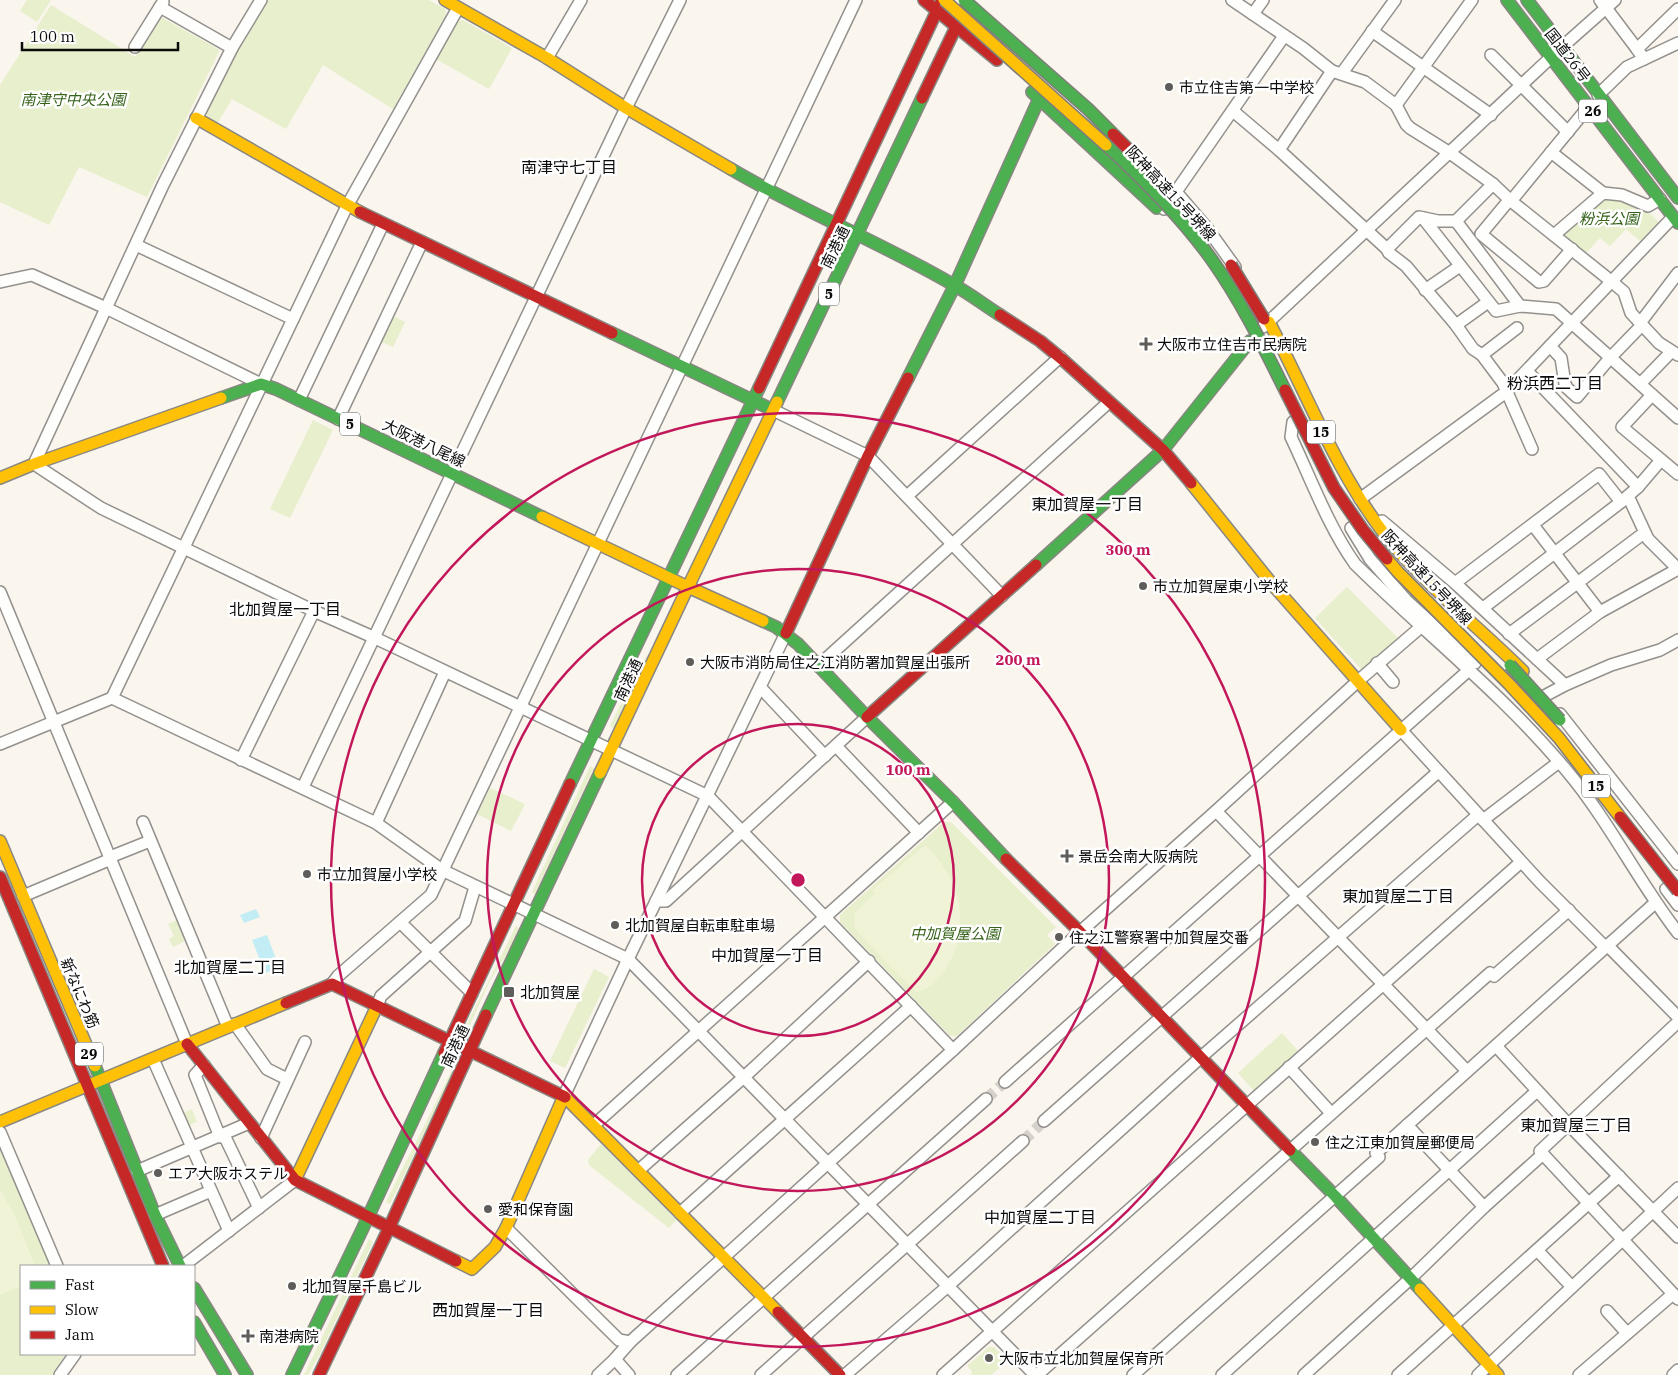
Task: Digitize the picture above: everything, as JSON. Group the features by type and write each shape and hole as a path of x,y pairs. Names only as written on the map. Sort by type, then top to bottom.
{"main road":[{"path":"445,0 547,58 626,108 766,190 857,234 955,285 1040,341 1163,450 1272,584 1401,730"},
{"path":"924,0 941,4 957,26 1162,213 1199,254 1220,287 1293,422"},
{"name":"阪神高速15号堺線","path":"964,0 1088,109 1131,150 1170,190 1212,240 1262,315 1345,481 1381,533 1424,581 1538,695 1576,738 1678,869"},
{"path":"969,0 995,18 1031,51 1124,138 1177,193"},
{"name":"南港通","path":"319,1375 688,587 969,0"},
{"name":"国道26号","path":"1507,0 1676,220"},
{"name":"国道26号","path":"1527,0 1598,96 1678,198"},
{"name":"南港通","path":"292,1375 368,1217 513,904 941,4"},
{"name":"阪神高速15号堺線","path":"941,4 1114,153 1188,230 1212,260 1257,333 1334,488 1363,530 1398,572 1490,664 1559,738 1678,891"},
{"path":"786,633 868,456 955,285 1039,99"},
{"path":"196,118 347,206 773,410"},
{"path":"1269,322 1324,432 1367,509 1403,555 1442,595 1522,669 1545,695"},
{"path":"867,717 1163,450 1250,341"},
{"path":"0,478 34,464 261,384"},
{"name":"大阪港八尾線","path":"261,384 299,400 786,633 953,802 991,844 1080,932 1335,1196 1498,1375"},
{"name":"新なにわ筋","path":"0,841 155,1215 181,1265"},
{"name":"新なにわ筋","path":"0,877 5,903 88,1087 162,1265"},
{"path":"0,1122 332,984 564,1096 840,1375"},
{"path":"295,1180 377,1006"},
{"path":"187,1044 295,1180 472,1269 495,1247 506,1228 564,1096"},
{"path":"195,1290 247,1375"},
{"path":"195,1324 225,1375"}],"street":[{"path":"262,0 232,48 196,118 34,464 101,508 314,611 520,706 708,796 953,1050"},
{"path":"0,744 112,698 347,206 460,9 468,0"},
{"path":"547,58 581,0"},
{"path":"303,787 626,108 680,0"},
{"path":"332,984 338,976 431,895 856,0"},
{"path":"1232,0 1337,72 1365,82 1396,105 1406,124 1493,184 1510,200 1624,292 1631,313 1659,343 1675,354 1640,384"},
{"path":"1254,14 1263,0"},
{"path":"1279,150 1337,72 1372,31 1395,0"},
{"path":"1396,105 1472,0"},
{"path":"135,48 162,3 232,48"},
{"path":"1250,341 1551,59 1607,3 1644,59"},
{"path":"1636,49 1678,9"},
{"path":"1372,31 1490,115"},
{"path":"1162,213 1284,36"},
{"path":"1598,96 1626,67 1678,43"},
{"path":"1491,55 1568,132"},
{"path":"1572,249 1544,281 1539,282 1480,234 1589,106"},
{"path":"1233,111 1279,150 1387,249 1389,253 1406,266 1456,325 1473,349 1482,355 1503,383 1532,449"},
{"path":"1551,152 1603,192 1622,195 1648,206 1660,199"},
{"path":"1387,249 1420,217 1438,221 1456,221 1493,184"},
{"path":"1554,235 1603,192"},
{"path":"1177,193 1207,228 1252,289 1269,322"},
{"path":"1423,218 1496,311 1512,306 1556,310 1678,418"},
{"path":"1360,499 1506,392 1611,281 1667,225 1676,220"},
{"path":"1456,221 1520,306"},
{"path":"299,400 383,224"},
{"path":"338,419 422,242"},
{"path":"136,245 293,320"},
{"path":"1425,290 1460,266"},
{"path":"1550,346 1562,358 1565,384 1577,397 1641,324 1678,273"},
{"path":"0,282 32,275 106,308 261,384"},
{"path":"1456,325 1488,302"},
{"path":"1482,355 1517,328"},
{"path":"907,496 1060,357"},
{"path":"1527,371 1638,487"},
{"path":"1652,395 1622,427 1678,474"},
{"path":"818,666 1109,402"},
{"path":"773,410 868,456 1002,596"},
{"path":"1293,422 1291,437 1345,550 1355,564 1469,670 1519,711 1596,810 1655,903 1678,933"},
{"path":"1293,422 1334,502 1370,559 1406,600 1519,711 1678,905"},
{"path":"1483,608 1625,499 1661,460"},
{"path":"1455,583 1599,474 1625,499 1648,539 1678,569 1600,612 1537,659"},
{"path":"1367,509 1455,583 1565,685"},
{"path":"1533,525 1600,612"},
{"path":"1509,634 1644,533"},
{"path":"0,592 187,1044"},
{"path":"241,760 314,611"},
{"path":"598,1375 630,1342 953,1050 1080,932 1358,681 1422,626"},
{"path":"564,1096 628,959 786,633"},
{"path":"1519,711 1545,695 1611,664 1660,650 1678,640"},
{"path":"1378,664 1393,682"},
{"path":"1005,1082 1469,670"},
{"path":"376,822 445,672"},
{"path":"760,687 825,756"},
{"path":"1545,695 1678,864"},
{"path":"112,698 376,822 442,870 628,959 1036,1375 1490,973 1494,976 1569,910"},
{"path":"656,901 666,901 867,717"},
{"path":"1401,730 1521,862 1678,1017"},
{"path":"836,746 919,833"},
{"path":"845,1375 948,1286 1337,937 1481,818 1559,762"},
{"path":"1044,1122 1438,772"},
{"path":"594,1125 953,802"},
{"path":"1216,811 1467,1072"},
{"path":"142,822 231,1025 267,1069 287,1080"},
{"path":"23,896 150,841"},
{"path":"944,1375 1521,862"},
{"path":"377,1006 381,996 465,920 475,887"},
{"path":"1133,1375 1379,1157 1376,1153 1655,903"},
{"path":"400,922 472,993"},
{"path":"639,1170 744,1077 869,961"},
{"path":"680,1213 912,1006"},
{"path":"1579,1375 1675,1296 1540,1151 1678,1022"},
{"path":"261,1138 305,1042"},
{"path":"1496,1046 1569,1125 1678,1237"},
{"path":"153,1059 228,1231"},
{"path":"204,1065 195,1076 222,1136 259,1208"},
{"path":"1289,1067 1331,1113"},
{"path":"1222,1375 1537,1091"},
{"path":"677,1375 986,1099"},
{"path":"137,1171 249,1123"},
{"path":"1407,1125 1484,1207"},
{"path":"0,1132 58,1265"},
{"path":"761,1375 1023,1141"},
{"path":"1304,1375 1543,1154"},
{"path":"1398,1375 1619,1176"},
{"path":"183,1265 295,1180"},
{"path":"1478,1375 1678,1188"},
{"path":"155,1215 211,1191"},
{"path":"506,1228 618,1340 630,1342"},
{"path":"1537,1250 1572,1286"},
{"path":"1607,1311 1627,1334"},
{"path":"60,1375 74,1355"},
{"path":"615,1359 629,1375"},
{"path":"1673,1375 1678,1370"}],"green space":[{"path":"27,0 51,0 37,22 20,11"},
{"path":"268,0 429,0 445,9 446,15 393,109 323,65 286,129 232,99 217,124 208,118 206,112 237,52"},
{"name":"南津守中央公園","path":"51,5 135,57 159,16 220,50 147,197 79,167 49,225 0,202 0,85"},
{"path":"463,20 512,48 489,89 436,59 457,22"},
{"name":"粉浜公園","path":"1605,195 1635,204 1649,212 1660,224 1641,242 1626,229 1610,246 1600,238 1585,254 1563,237 1563,232"},
{"path":"393,316 405,322 393,347 380,341"},
{"path":"313,420 333,430 290,518 270,509"},
{"path":"1347,587 1398,638 1362,670 1315,618"},
{"path":"648,653 614,729 610,726 632,680"},
{"path":"590,766 594,768 535,894 532,892"},
{"path":"490,788 525,804 511,831 477,814"},
{"name":"中加賀屋公園","path":"944,822 951,822 1056,927 1047,935 1055,944 957,1036 950,1036 840,922 840,915"},
{"path":"925,845 947,872 955,888 959,904 959,938 954,954 945,970 929,987 916,992 854,927 855,912 875,894 872,890"},
{"path":"179,919 187,940 173,947 169,939 174,936 168,924"},
{"path":"516,926 519,928 510,949 491,979 470,1025 467,1024"},
{"path":"594,969 609,977 565,1068 550,1061"},
{"path":"1282,1033 1299,1052 1255,1092 1238,1073"},
{"path":"451,1072 454,1073 390,1204 386,1202"},
{"path":"192,1109 197,1122 186,1126 181,1114"},
{"path":"601,1144 676,1220 669,1228 589,1165 588,1160"},
{"path":"0,1146 50,1265 20,1265 20,1355 65,1355 52,1375 0,1375"},
{"path":"0,1190 16,1217 35,1265 20,1265 20,1286 0,1295"},
{"path":"369,1239 373,1242 319,1356 308,1375 304,1375"},
{"path":"989,1347 994,1347 1008,1361 991,1375 972,1375 972,1371 967,1366"}],"water":[{"path":"256,909 260,917 244,923 240,915"},
{"path":"267,935 279,967 265,973 252,940"}],"tunnel":[{"path":"986,1099 1005,1082"},
{"path":"1023,1141 1044,1121"}],"traffic: fast":[{"path":"964,0 1088,109 1113,134"},
{"path":"1507,0 1678,223"},
{"path":"1527,0 1678,198"},
{"path":"1032,92 1157,208"},
{"path":"777,402 922,98"},
{"path":"908,378 955,285 1039,99"},
{"path":"1106,145 1162,200 1212,260 1260,340 1285,390"},
{"path":"731,169 785,199 925,269 964,291 1000,315"},
{"path":"612,333 773,410"},
{"path":"1036,565 1163,450 1250,341"},
{"path":"221,398 261,384 276,389 542,517"},
{"path":"669,577 759,388"},
{"path":"570,784 669,577"},
{"path":"763,621 776,627 798,644 867,717 953,802 1006,859"},
{"path":"1510,665 1560,720"},
{"path":"486,1015 600,773"},
{"path":"292,1375 444,1053"},
{"path":"95,1066 155,1215 180,1265"},
{"path":"1290,1150 1420,1289"},
{"path":"195,1290 247,1375"},
{"path":"195,1324 225,1375"}],"traffic: slow":[{"path":"445,0 547,58 626,108 731,169"},
{"path":"944,0 1106,145"},
{"path":"196,118 360,212"},
{"path":"1269,322 1350,482 1383,532 1433,587 1523,671"},
{"path":"0,478 34,464 221,398"},
{"path":"542,517 688,587 777,402"},
{"path":"1191,483 1272,584 1401,730"},
{"path":"1387,559 1559,738 1620,817"},
{"path":"600,773 688,587 763,621"},
{"path":"0,841 95,1066"},
{"path":"0,1122 286,1003"},
{"path":"295,1180 377,1006"},
{"path":"456,1261 472,1269 495,1247 506,1228 564,1096"},
{"path":"565,1097 778,1312"},
{"path":"1420,1289 1498,1375"}],"traffic: jam":[{"path":"924,0 997,60"},
{"path":"759,388 942,0"},
{"path":"922,98 967,4"},
{"path":"1113,134 1168,189"},
{"path":"360,212 612,333"},
{"path":"1231,265 1264,319"},
{"path":"1000,315 1040,341 1063,360 1163,450 1191,483"},
{"path":"786,633 868,456 908,378"},
{"path":"1285,390 1334,488 1363,530 1387,559"},
{"path":"867,717 1036,565"},
{"path":"444,1053 570,784"},
{"path":"1620,817 1678,891"},
{"path":"1006,859 1080,932 1290,1150"},
{"path":"0,877 163,1265"},
{"path":"286,1003 332,984 565,1097"},
{"path":"319,1375 389,1228 486,1015"},
{"path":"187,1044 295,1180 456,1261"},
{"path":"778,1312 840,1375"}],"place":[{"name":"市立住吉第一中学校","path":"1169,87"},
{"name":"大阪市立住吉市民病院","path":"1146,344"},
{"name":"市立加賀屋東小学校","path":"1143,586"},
{"name":"大阪市消防局住之江消防署加賀屋出張所","path":"690,662"},
{"name":"景岳会南大阪病院","path":"1067,856"},
{"name":"市立加賀屋小学校","path":"307,874"},
{"name":"北加賀屋自転車駐車場","path":"615,925"},
{"name":"住之江警察署中加賀屋交番","path":"1059,937"},
{"name":"北加賀屋","path":"509,992"},
{"name":"住之江東加賀屋郵便局","path":"1315,1142"},
{"name":"エア大阪ホステル","path":"158,1173"},
{"name":"愛和保育園","path":"488,1209"},
{"name":"北加賀屋千島ビル","path":"292,1286"},
{"name":"南港病院","path":"248,1336"},
{"name":"大阪市立北加賀屋保育所","path":"989,1358"}],"district":[{"name":"南津守七丁目","path":"569,167"},
{"name":"粉浜西二丁目","path":"1555,383"},
{"name":"東加賀屋一丁目","path":"1087,504"},
{"name":"北加賀屋一丁目","path":"285,609"},
{"name":"東加賀屋二丁目","path":"1398,896"},
{"name":"中加賀屋一丁目","path":"767,955"},
{"name":"北加賀屋二丁目","path":"230,967"},
{"name":"東加賀屋三丁目","path":"1576,1125"},
{"name":"中加賀屋二丁目","path":"1040,1217"},
{"name":"西加賀屋一丁目","path":"488,1310"}]}
